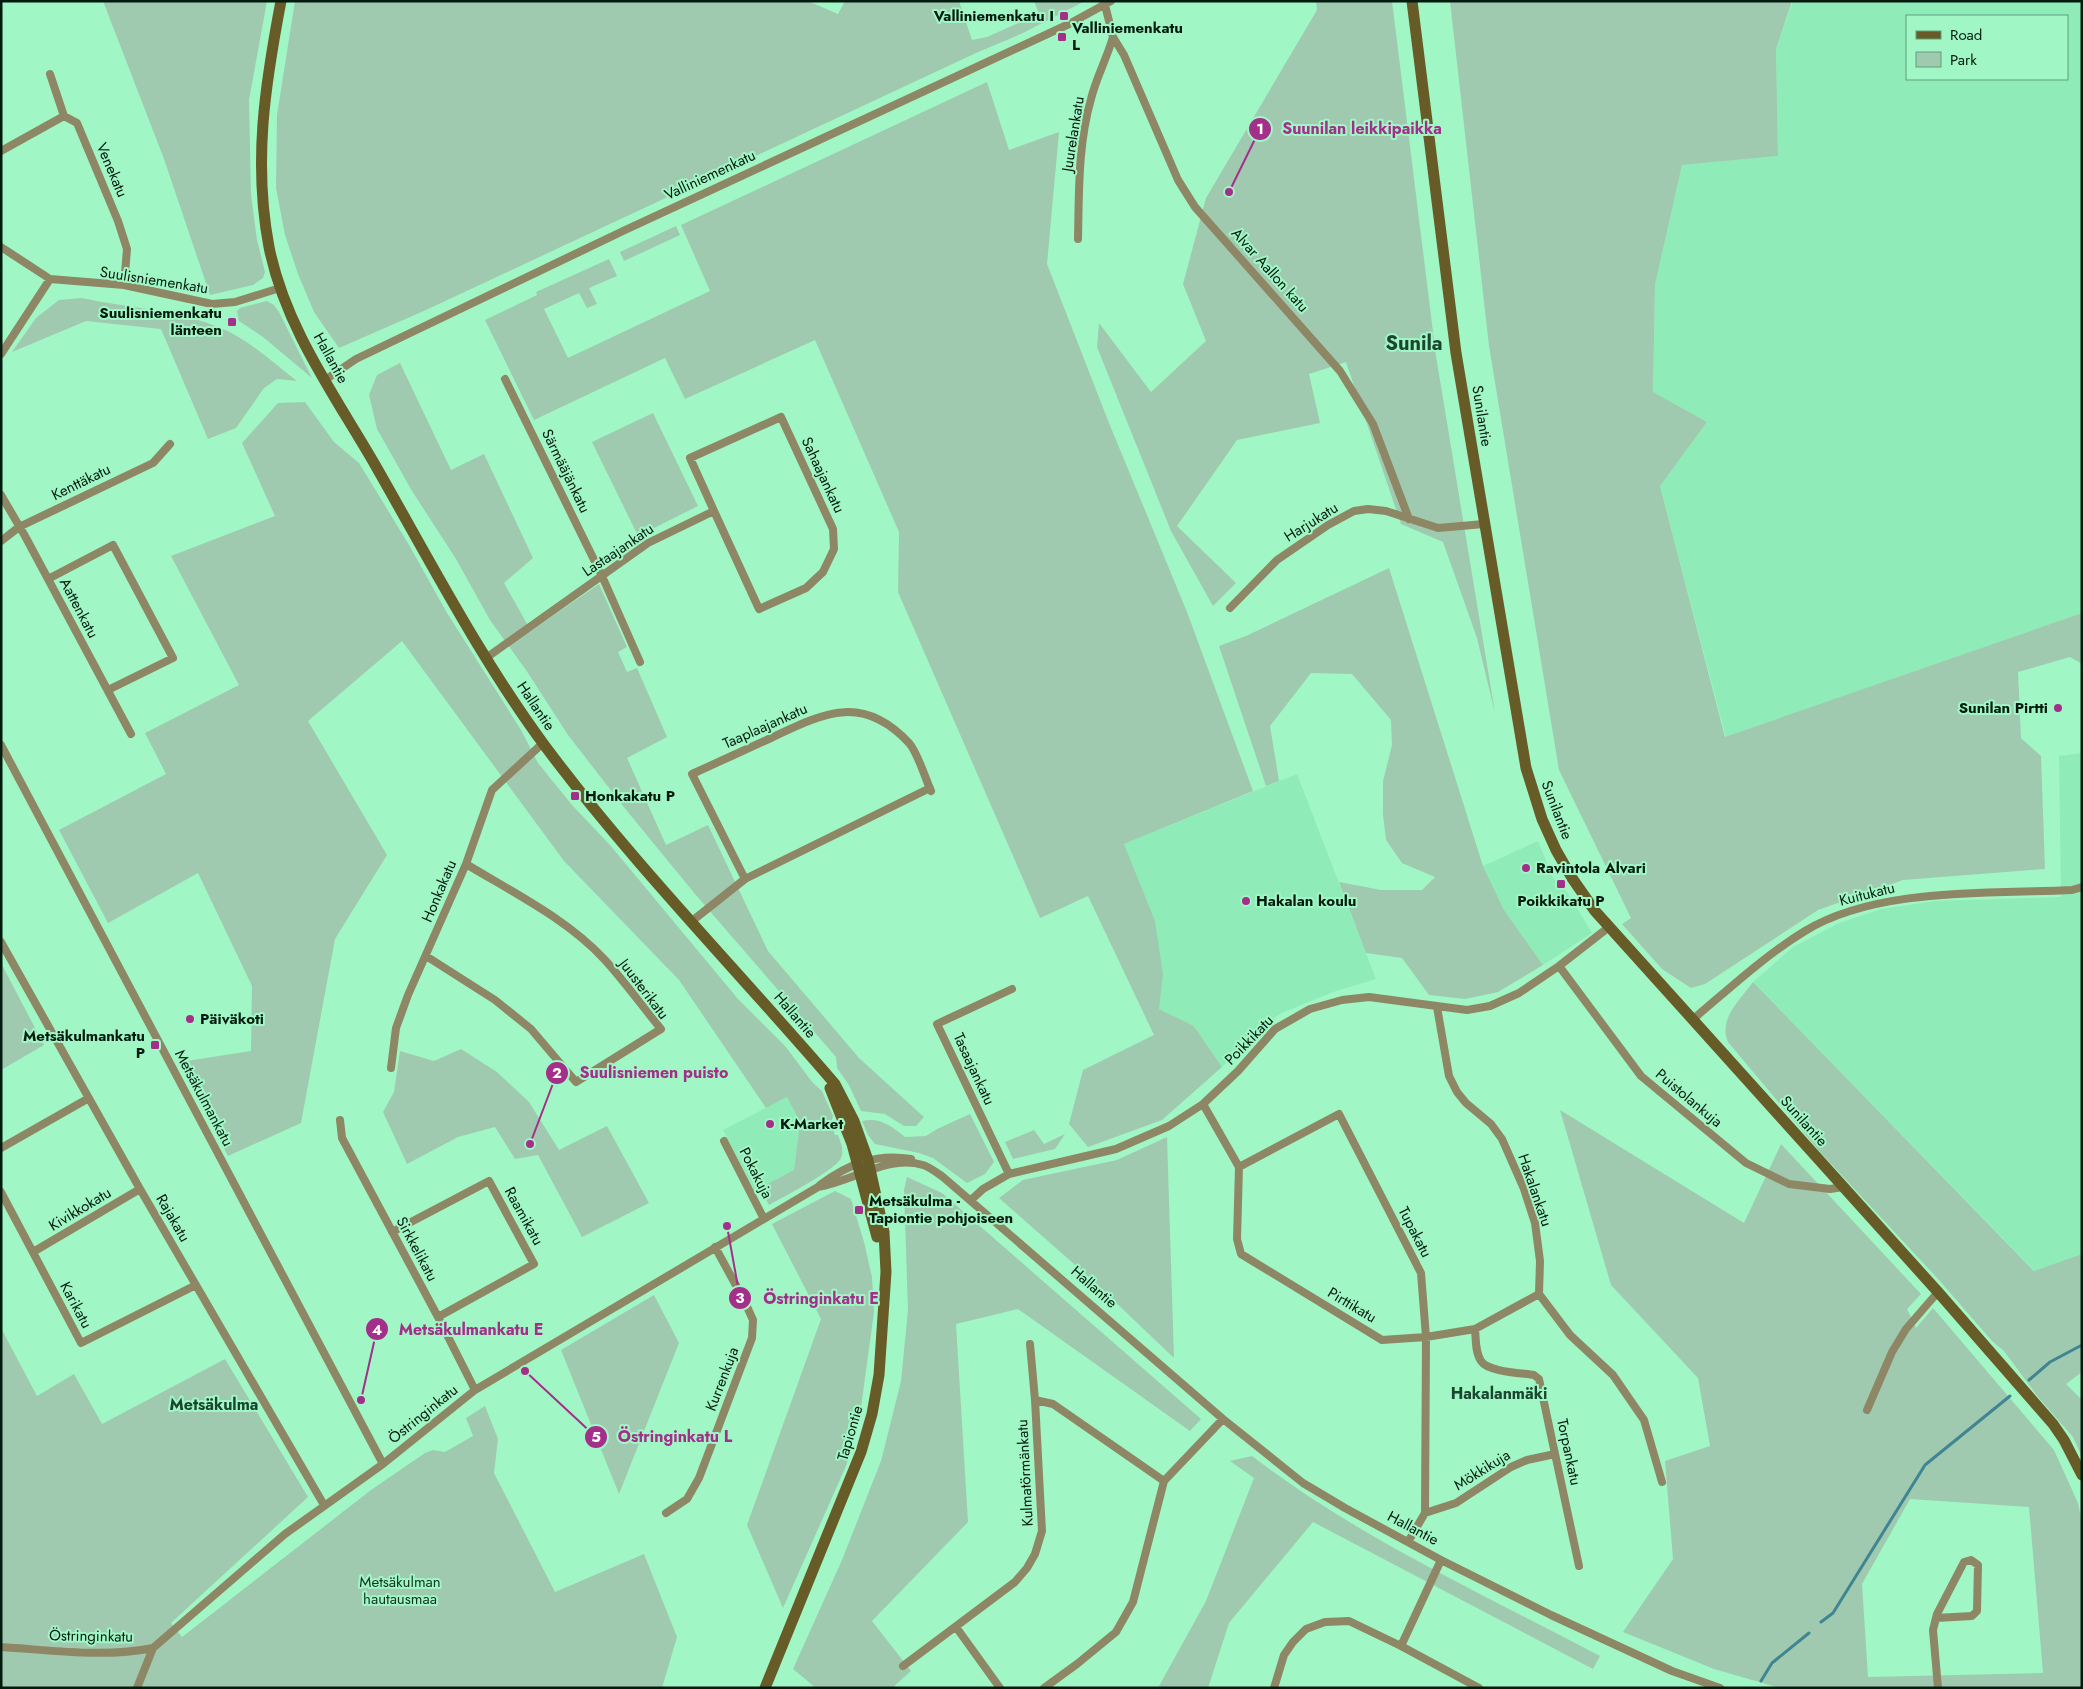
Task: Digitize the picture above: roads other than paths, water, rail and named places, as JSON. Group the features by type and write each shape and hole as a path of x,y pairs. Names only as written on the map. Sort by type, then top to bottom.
{"street":[{"name":"Hallantie","path":"281,1 266,80 260,140 264,216 280,288 294,322 324,380 486,658 543,743 640,862 815,1061 835,1099 864,1167 908,1162 924,1165 943,1177 1223,1419 1303,1483 1441,1560 1639,1656 1672,1671 1720,1688"},
{"name":"Sunilantie","path":"1412,1 1456,353 1484,524 1523,748 1533,794 1556,850 1572,878 1609,927 1938,1292 2053,1424 2064,1440 2082,1475"},
{"name":"Alvar Aallon katu","path":"1106,3 1113,37 1124,55 1178,180 1195,207 1340,371 1373,424 1409,519"},
{"name":"Valliniemenkatu","path":"324,380 356,359 623,231 1060,28 1106,3"},
{"name":"Juurelankatu","path":"1078,239 1080,174 1084,134 1091,98 1113,37"},
{"name":"Venekatu","path":"50,74 64,116 78,123 118,221 127,249 124,285"},
{"path":"1,151 64,116"},
{"name":"Suulisniemenkatu","path":"1,247 50,279 124,285 212,304 235,302 280,288"},
{"path":"1,354 50,279"},
{"name":"Särmääjänkatu","path":"505,379 602,576 640,662"},
{"name":"Sahaajankatu","path":"781,416 833,529 834,549 822,572 806,588 759,609 714,512 690,458 781,416"},
{"name":"Kenttäkatu","path":"1,541 20,527 153,463 170,444"},
{"name":"Aattenkatu","path":"1,495 131,734"},
{"name":"Harjukatu","path":"1230,608 1277,560 1328,525 1354,512 1368,509 1386,511 1438,528 1484,524"},
{"name":"Lastaajankatu","path":"486,658 648,543 714,512"},
{"path":"48,579 113,545 173,658 108,690"},
{"name":"Taaplaajankatu","path":"692,921 745,879 931,790 910,744 887,723 864,713 841,711 816,717 692,774 745,879"},
{"name":"Honkakatu","path":"391,1068 396,1028 408,995 466,864 492,790 543,743"},
{"name":"Metsäkulmankatu","path":"1,745 383,1464"},
{"name":"Juusterikatu","path":"426,956 495,1000 531,1029 576,1082 661,1029 604,959 572,931 538,907 466,864"},
{"name":"Kuitukatu","path":"1692,1020 1763,960 1806,930 1839,915 1879,903 1925,896 2072,890 2082,887"},
{"name":"Poikkikatu","path":"971,1200 983,1189 1009,1174 1116,1149 1169,1126 1203,1104 1238,1072 1275,1029 1310,1009 1342,1000 1369,997 1468,1010 1490,1006 1519,993 1559,966 1609,927"},
{"name":"Rajakatu","path":"1,942 140,1189 324,1505"},
{"name":"Puistolankuja","path":"1559,966 1641,1076 1746,1163 1789,1184 1830,1189 1843,1186"},
{"name":"Tasaajankatu","path":"1009,1174 938,1024 1012,989"},
{"name":"Hakalankatu","path":"1437,1007 1453,1084 1466,1103 1491,1124 1502,1139 1524,1189 1535,1223 1540,1261 1539,1294"},
{"path":"1,1148 89,1098"},
{"path":"1203,1104 1239,1167"},
{"name":"Tupakatu","path":"1239,1167 1339,1114 1421,1273 1426,1337 1425,1513"},
{"name":"Sirkkelikatu","path":"340,1120 342,1138 475,1390"},
{"name":"Pokakuja","path":"724,1141 764,1219"},
{"path":"818,1186 843,1170 864,1167"},
{"name":"Östringinkatu","path":"1,1647 93,1653 132,1652 153,1648 286,1534 383,1464 475,1390 818,1186 832,1184 864,1167"},
{"name":"Tapiontie","path":"765,1688 861,1452 872,1414 879,1375 886,1288 864,1167"},
{"name":"Pirttikatu","path":"1239,1167 1237,1239 1241,1254 1382,1340 1426,1337 1474,1329 1539,1294"},
{"name":"Raamikatu","path":"392,1232 489,1181 512,1222 534,1264 438,1317"},
{"name":"Kivikkokatu","path":"33,1252 140,1189"},
{"name":"Karikatu","path":"1,1192 81,1343 196,1285"},
{"name":"Kurrenkuja","path":"666,1513 687,1499 699,1478 752,1338 752,1320 744,1300 715,1247"},
{"path":"1867,1410 1892,1352 1906,1329 1938,1292"},
{"path":"1539,1294 1570,1335 1613,1375 1644,1420 1662,1482"},
{"name":"Torpankatu","path":"1474,1329 1478,1354 1482,1363 1494,1369 1534,1375 1539,1379 1579,1566"},
{"name":"Kulmatörmänkatu","path":"903,1666 1014,1582 1027,1568 1035,1554 1042,1531 1030,1344"},
{"name":"Kulmatörmänkatu","path":"1035,1400 1053,1404 1164,1481"},
{"path":"1044,1688 1116,1632 1133,1602 1164,1481 1223,1419"},
{"name":"Mökkikuja","path":"1425,1513 1456,1503 1511,1466 1527,1460 1555,1454"},
{"path":"1408,1542 1425,1513"},
{"path":"1401,1646 1441,1560"},
{"path":"1936,1618 1972,1616 1977,1611 1978,1565 1970,1560 1964,1562 1936,1618 1933,1630 1938,1688"},
{"path":"1274,1688 1284,1654 1306,1629 1325,1622 1349,1621 1401,1646 1479,1688"},
{"path":"956,1627 1000,1688"},
{"path":"137,1688 153,1648"}],"waterway":[{"path":"2029,1380 2050,1362 2082,1345"},
{"path":"1821,1622 1833,1613 1925,1465 2010,1396"},
{"path":"1761,1681 1772,1663 1809,1633"}],"place":[{"name":"Valliniemenkatu I","path":"1064,16"},
{"name":"Valliniemenkatu L","path":"1062,37"},
{"name":"Suunilan leikkipaikka","path":"1229,192"},
{"name":"Suulisniemenkatu länteen","path":"232,322"},
{"name":"Sunilan Pirtti","path":"2058,708"},
{"name":"Honkakatu P","path":"575,796"},
{"name":"Ravintola Alvari","path":"1526,868"},
{"name":"Poikkikatu P","path":"1561,884"},
{"name":"Hakalan koulu","path":"1246,901"},
{"name":"Päiväkoti","path":"190,1019"},
{"name":"Metsäkulmankatu P","path":"155,1045"},
{"name":"K-Market","path":"770,1124"},
{"name":"Suulisniemen puisto","path":"530,1144"},
{"name":"Metsäkulma - Tapiontie pohjoiseen","path":"859,1210"},
{"name":"Östringinkatu E","path":"727,1226"},
{"name":"Östringinkatu L","path":"525,1371"},
{"name":"Metsäkulmankatu E","path":"361,1400"}],"district":[{"name":"Sunila","path":"1414,343"},
{"name":"Hakalanmäki","path":"1499,1393"},
{"name":"Metsäkulma","path":"214,1404"}],"park label":[{"name":"Metsäkulman hautausmaa","path":"400,1590"}]}
